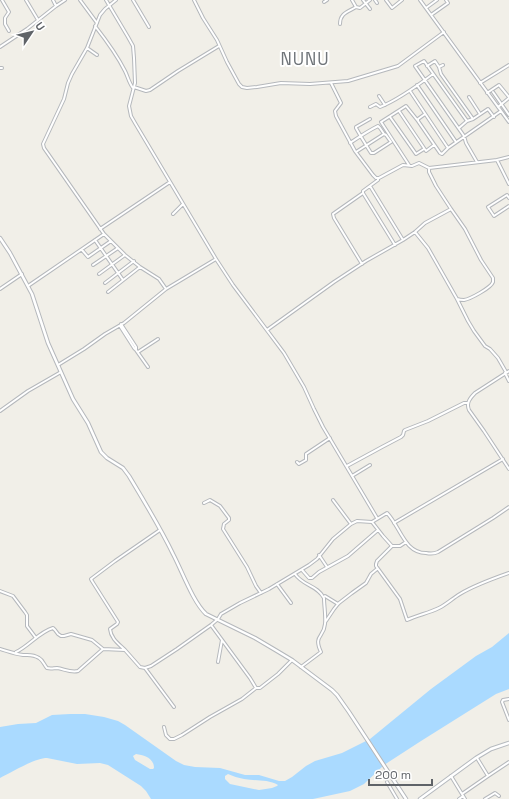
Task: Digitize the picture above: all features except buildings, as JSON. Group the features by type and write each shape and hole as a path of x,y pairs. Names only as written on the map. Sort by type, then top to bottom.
{"street":[{"path":"2,0 9,12 5,18 9,31"},
{"path":"26,0 38,20"},
{"path":"53,0 56,6"},
{"path":"0,47 65,0"},
{"path":"80,0 97,23"},
{"path":"106,0 133,46 135,76 129,106 131,116 216,259 233,285 277,343 290,363 330,438 376,517 378,518"},
{"path":"116,0 100,15 87,48 68,83 64,99 43,144 44,148 104,234 140,267 162,282 166,290"},
{"path":"133,0 149,27"},
{"path":"194,0 242,87 257,87 281,83 303,84 348,81 395,68 444,32"},
{"path":"352,0 356,7"},
{"path":"363,0 370,9"},
{"path":"340,24 341,16 356,7 360,8 370,0"},
{"path":"386,0 392,8 402,0"},
{"path":"395,0 398,3"},
{"path":"420,0 509,122"},
{"path":"426,8 437,0"},
{"path":"431,16 448,3 446,0"},
{"path":"95,26 117,58 131,86 133,88 146,91 150,90 178,70 219,46"},
{"path":"87,48 97,55"},
{"path":"427,66 434,60 439,67 441,74 473,119"},
{"path":"467,121 424,61 416,66 459,128 477,162"},
{"path":"439,67 443,65"},
{"path":"480,83 509,66"},
{"path":"370,107 376,104 380,107 385,105 410,91 433,74"},
{"path":"331,83 340,103 335,112 350,143 374,177 378,178"},
{"path":"417,85 456,142"},
{"path":"487,92 499,85 509,98 498,107"},
{"path":"410,91 448,148"},
{"path":"493,92 509,115"},
{"path":"379,96 385,105"},
{"path":"469,98 480,114"},
{"path":"410,166 381,122 406,106 441,154 464,136 501,111"},
{"path":"459,128 467,121 473,119 488,109 494,117"},
{"path":"398,111 424,149"},
{"path":"418,121 418,119 425,114"},
{"path":"390,117 416,154 424,149 426,151 434,145"},
{"path":"350,143 361,136 378,126 391,142 372,154 367,145 361,136 356,128 370,119"},
{"path":"356,152 384,134"},
{"path":"362,264 333,214 363,193 363,191 378,180 378,178 403,165 414,166 419,163 429,168 497,160 509,157"},
{"path":"497,160 509,184"},
{"path":"429,168 431,175 465,229 493,280 491,284 478,294 462,300 457,299"},
{"path":"100,229 170,182"},
{"path":"370,186 403,240"},
{"path":"363,193 395,245"},
{"path":"509,198 506,195 488,207 494,216 509,206"},
{"path":"174,214 183,204"},
{"path":"267,330 347,273 403,240 425,223 451,209"},
{"path":"415,232 428,248 474,331 485,346 498,358 507,372 509,381"},
{"path":"28,286 104,234"},
{"path":"0,238 10,253 32,294 48,343 60,372 73,399 88,423 101,452 107,458 121,466 126,472 177,561 191,592 201,609 206,614 264,643 292,660 335,693 406,799"},
{"path":"95,240 123,280"},
{"path":"82,249 88,257 111,241"},
{"path":"94,265 118,248"},
{"path":"99,274 126,255"},
{"path":"58,365 120,325 166,290 216,259"},
{"path":"104,282 134,261"},
{"path":"108,292 140,267"},
{"path":"0,289 22,274"},
{"path":"120,325 148,367"},
{"path":"137,351 158,339"},
{"path":"0,411 28,391 60,372"},
{"path":"507,372 475,392 468,403 468,407 509,469"},
{"path":"346,466 401,438 405,430 428,421 464,403 468,403"},
{"path":"297,462 299,464 306,460 306,454 330,438"},
{"path":"394,524 503,459"},
{"path":"352,476 370,465"},
{"path":"204,503 210,500 217,504 229,518 229,520 224,524 223,529 247,567 261,593"},
{"path":"333,500 351,524"},
{"path":"145,668 177,650 211,625 221,614 302,570 313,562 333,539 357,521 372,522 387,513 406,542 411,547 421,553 436,553 508,507 509,511"},
{"path":"372,522 392,546"},
{"path":"160,530 91,579 118,622 110,629 111,634 140,667 145,668 174,707"},
{"path":"302,570 311,579 327,567 348,556 378,530"},
{"path":"406,542 400,546 392,546 377,561 376,564 377,569 400,599 407,620 438,608 471,588 509,573"},
{"path":"319,555 327,567"},
{"path":"325,622 334,608 366,583 371,574 377,569"},
{"path":"295,574 299,580 311,585 324,596 338,604"},
{"path":"277,584 291,603"},
{"path":"0,591 13,596 25,612 27,626 36,638"},
{"path":"301,667 321,652 318,645 318,638 324,628 325,622 324,596"},
{"path":"211,625 256,688"},
{"path":"15,653 53,628 61,636 73,634 92,640 103,649 125,650"},
{"path":"218,662 222,639"},
{"path":"0,649 24,655 29,654 39,658 47,668 50,669 59,668 74,672 78,671 103,649"},
{"path":"164,727 166,735 170,739 176,738 242,699 256,688 260,688 292,660"},
{"path":"509,699 503,700 502,702 509,720"},
{"path":"420,799 476,758 509,743"},
{"path":"476,758 488,776"},
{"path":"459,799 462,795 509,762"},
{"path":"451,776 465,799"},
{"path":"387,782 397,799"},
{"path":"485,799 495,793 499,796"}],"water":[{"path":"509,633 509,689 496,694 421,741 384,765 364,784 350,791 313,799 151,799 141,786 108,765 100,763 77,764 47,758 30,763 0,778 0,727 36,723 52,715 85,714 118,721 184,765 220,768 245,775 259,775 279,781 285,781 315,761 342,753 370,739 431,689 476,656 492,647","holes":["136,754 150,759 154,765 154,768 150,769 135,760 133,756","228,774 242,779 266,781 278,785 272,788 259,790 230,784 225,779 225,776"]}],"district":[{"name":"NUNU","path":"305,59"}]}
